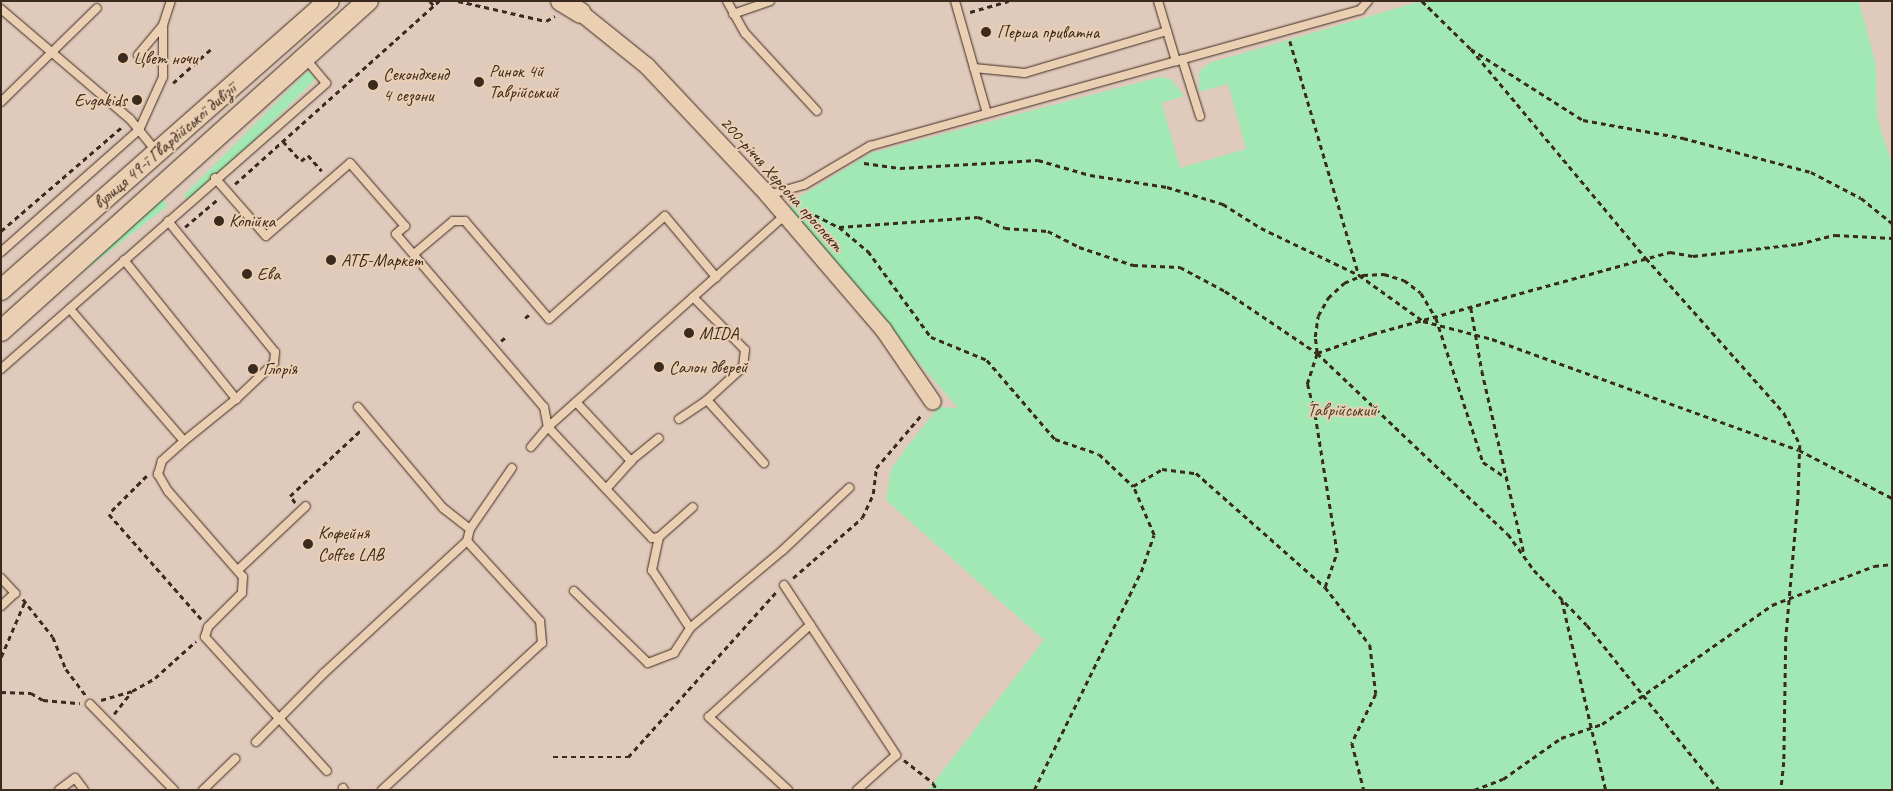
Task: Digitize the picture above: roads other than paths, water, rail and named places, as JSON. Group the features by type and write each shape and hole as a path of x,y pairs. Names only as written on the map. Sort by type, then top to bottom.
{"street":[{"name":"вулиця 49-ї Гвардійської дивізії","path":"1,290 329,1"},
{"path":"304,57 368,1"},
{"path":"561,1 577,7"},
{"name":"200-річчя Херсона проспект","path":"577,7 648,66 768,196 883,330 932,402"},
{"name":"вулиця 49-ї Гвардійської дивізії","path":"1,330 304,57"},
{"path":"64,275 74,243 152,175 158,153 177,152 260,78 278,79"}],"lane":[{"path":"1,252 139,130 163,77 163,25 171,1"},
{"path":"727,1 745,33 817,111"},
{"path":"733,14 770,1"},
{"path":"954,1 987,113"},
{"path":"1158,1 1167,31 1200,116"},
{"path":"768,196 804,185 870,146 1360,10 1368,1"},
{"path":"1,102 97,8"},
{"path":"1,9 50,53 130,119 158,153"},
{"path":"138,55 163,25"},
{"path":"974,68 1026,73 1167,31"},
{"path":"1,369 168,222 215,178 326,83 304,57"},
{"path":"215,178 266,236 350,163 405,226 396,234 544,407 548,427 652,538 659,537 693,508"},
{"path":"531,447 548,427 785,215"},
{"path":"414,254 453,221 465,220 549,319 665,216 716,277"},
{"path":"168,222 275,352 274,363 236,399 162,461 158,474 168,491 244,576 242,593 206,630 214,649 327,771"},
{"path":"124,260 236,399"},
{"path":"679,419 707,400 743,367 745,350 693,297"},
{"path":"70,309 184,441"},
{"path":"707,400 764,463"},
{"path":"576,402 631,461"},
{"path":"358,407 443,508 470,529"},
{"path":"606,489 631,461 659,438"},
{"path":"256,742 324,672 466,541 470,529 512,468"},
{"path":"574,591 648,663 674,653 690,628 783,550 849,488"},
{"path":"238,570 303,509"},
{"path":"659,537 652,570 690,628"},
{"path":"382,790 542,643 540,621 528,604 466,541"},
{"path":"1,578 15,593 1,606"},
{"path":"784,585 896,755 857,790"},
{"path":"788,790 709,717 810,625"},
{"path":"90,704 174,790"},
{"path":"203,790 235,760"},
{"path":"59,790 75,778 84,790"}],"place":[{"name":"Перша приватна","path":"986,32"},
{"name":"Цвет ночи","path":"123,58"},
{"name":"Ринок 4й Таврійський","path":"479,82"},
{"name":"Секондхенд 4 сезони","path":"373,85"},
{"name":"Evgakids","path":"137,100"},
{"name":"Копійка","path":"219,221"},
{"name":"АТБ-Маркет","path":"331,260"},
{"name":"Ева","path":"247,274"},
{"name":"MIDA","path":"689,333"},
{"name":"Салон дверей","path":"659,367"},
{"name":"Глорія","path":"253,369"},
{"name":"Кофейня Coffee LAB","path":"308,544"}],"park label":[{"name":"Таврійський","path":"1342,410"}]}
